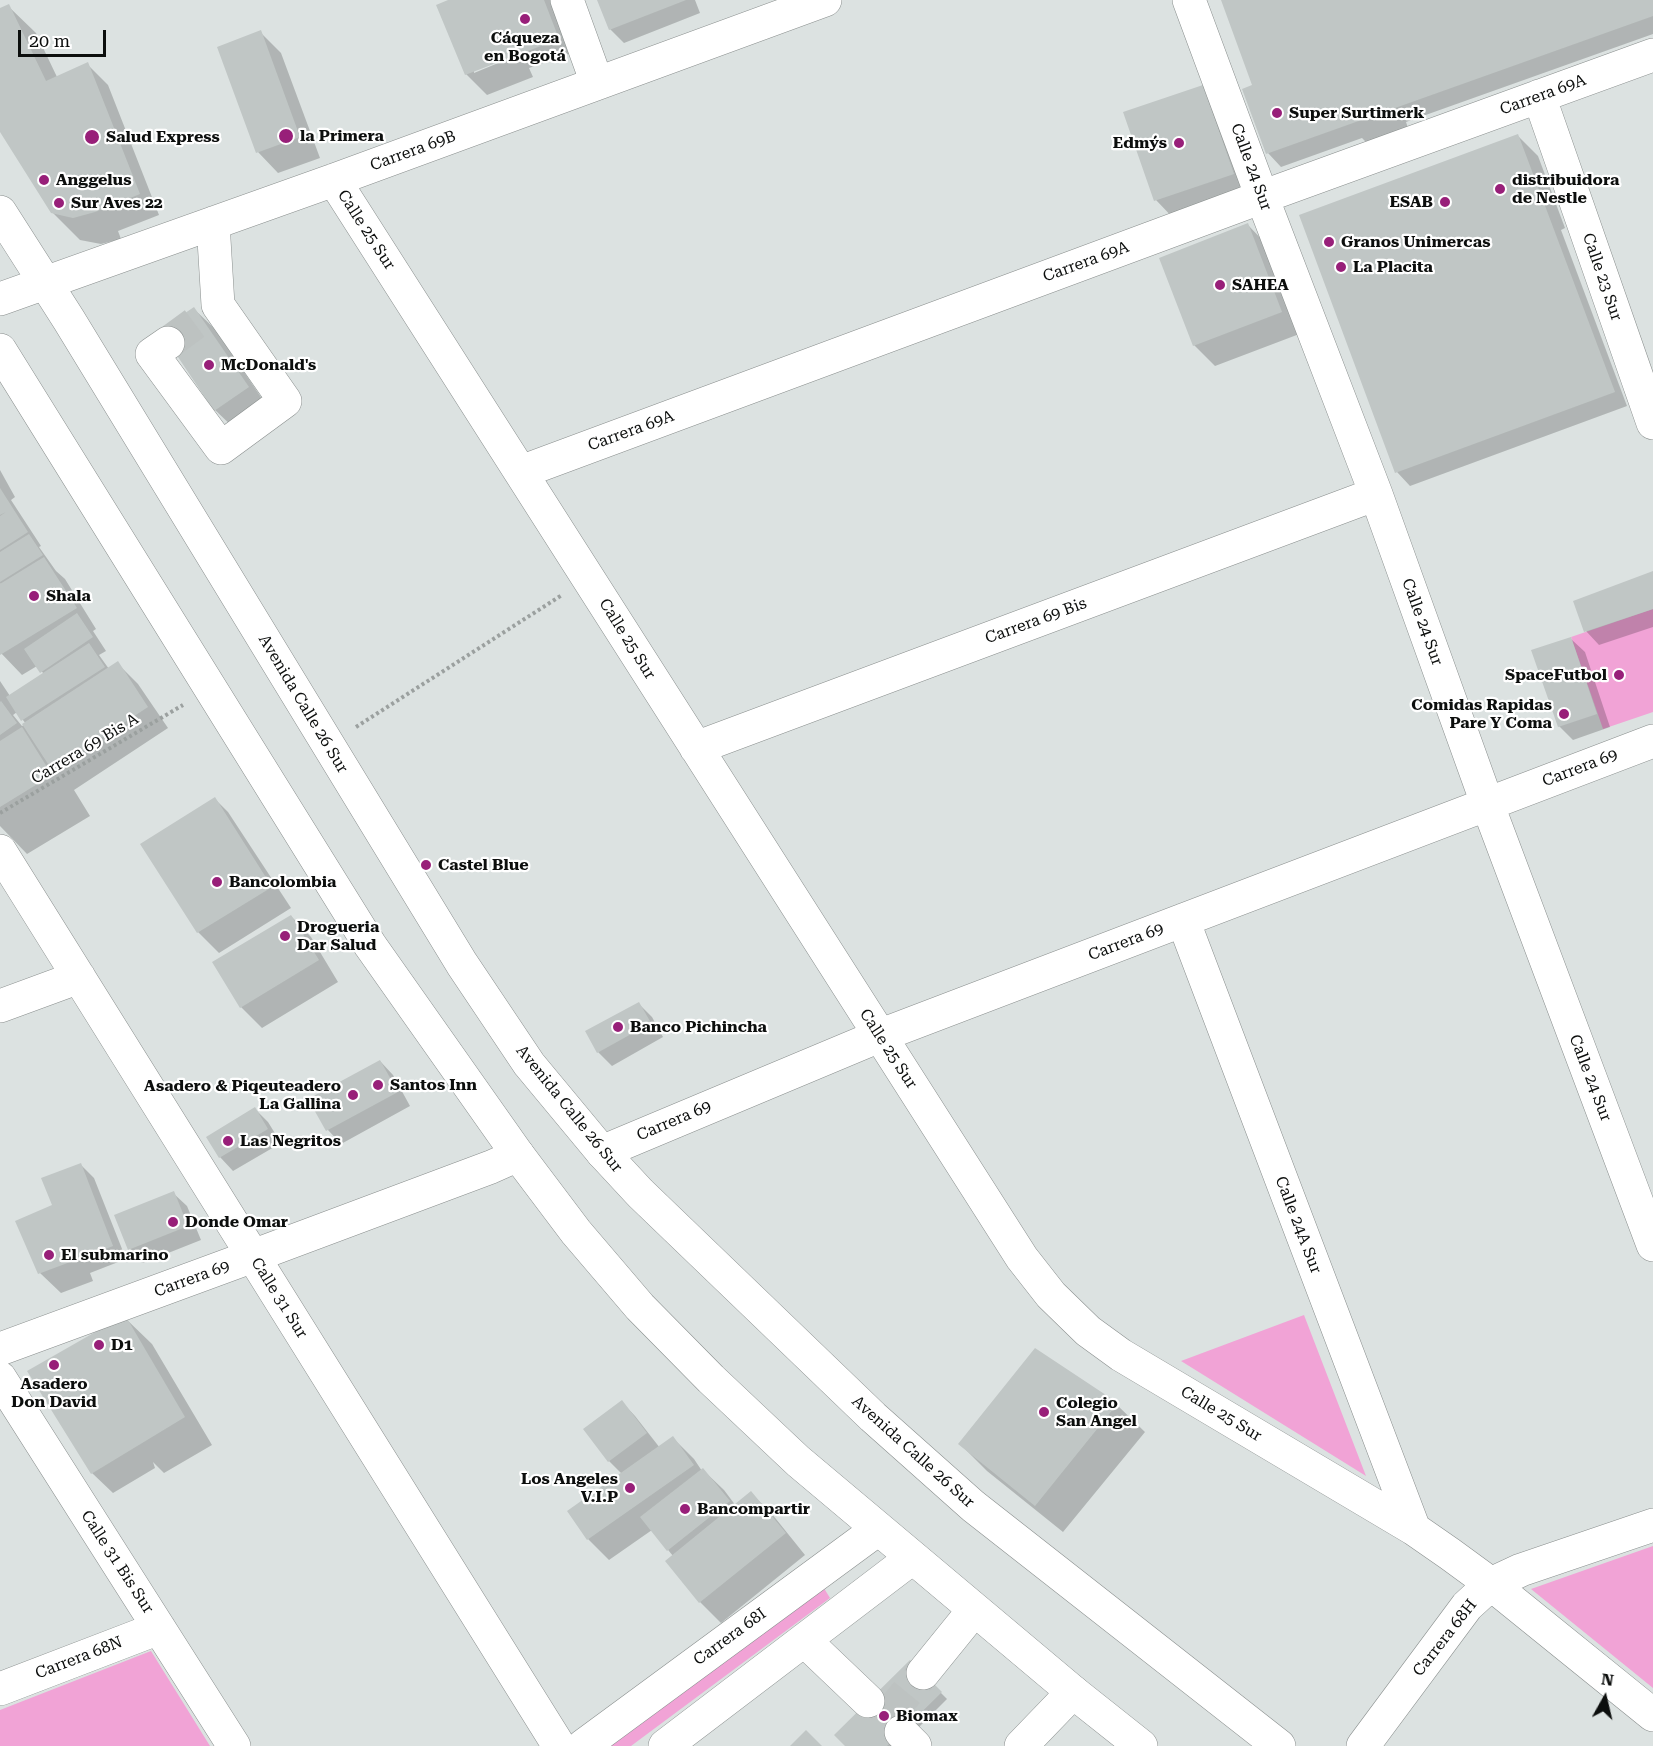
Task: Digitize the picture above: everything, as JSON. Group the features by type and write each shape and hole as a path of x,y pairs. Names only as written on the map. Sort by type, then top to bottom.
{"street":[{"path":"567,0 597,83"},
{"name":"Carrera 69B","path":"0,299 334,180 825,0"},
{"name":"Calle 24 Sur","path":"1189,0 1376,494 1487,803 1653,1245"},
{"name":"Carrera 69A","path":"521,472 1262,197 1653,55"},
{"name":"Calle 23 Sur","path":"1539,96 1653,423"},
{"name":"Calle 25 Sur","path":"334,180 879,1036 1022,1258 1051,1295 1088,1331 1121,1355 1414,1529 1491,1584 1653,1715"},
{"name":"Avenida Calle 26 Sur","path":"0,212 462,964 529,1064 602,1152 640,1193 811,1358 965,1500 1279,1746"},
{"path":"168,343 152,354 221,448 285,401 210,312 213,223"},
{"path":"0,350 370,945 518,1155 576,1232 640,1307 711,1379 798,1461 974,1610 1141,1746"},
{"name":"Carrera 69 Bis","path":"696,748 1376,494"},
{"name":"Carrera 69","path":"602,1152 879,1036 1653,741"},
{"name":"Calle 31 Sur","path":"0,851 559,1746"},
{"name":"Calle 24A Sur","path":"1183,920 1414,1529"},
{"path":"0,1006 79,977"},
{"name":"Carrera 69","path":"0,1349 518,1155"},
{"name":"Calle 31 Bis Sur","path":"0,1378 234,1746"},
{"name":"Carrera 68H","path":"1363,1746 1467,1606 1491,1584 1521,1570 1653,1525"},
{"name":"Carrera 68I","path":"583,1746 878,1529"},
{"path":"664,1746 912,1558"},
{"path":"923,1673 974,1610"},
{"name":"Carrera 68N","path":"0,1689 159,1628"},
{"path":"804,1640 868,1701"},
{"path":"1021,1746 1073,1692"}],"path":[{"path":"356,727 588,578"},
{"name":"Carrera 69 Bis A","path":"0,813 183,705"}],"shaded area":[{"name":"SpaceFutbol","path":"1653,609 1653,712 1603,729 1571,637"},
{"path":"1304,1315 1366,1476 1181,1361"},
{"path":"1653,1546 1653,1688 1531,1589"},
{"path":"822,1585 830,1598 631,1746 605,1746"},
{"path":"151,1651 210,1746 0,1746 0,1710"}],"building":[{"path":"448,0 544,0 559,39 465,75 436,5"},
{"path":"597,0 686,0 609,30"},
{"path":"1221,0 1653,0 1653,16 1266,154 1242,89 1252,85"},
{"path":"9,4 46,81 88,62 140,194 73,218 51,213 0,132 0,8"},
{"path":"261,30 300,137 256,153 217,47"},
{"name":"Edmy´s","path":"1203,85 1234,174 1154,201 1123,112"},
{"path":"1518,134 1615,392 1395,473 1299,215"},
{"name":"SAHEA","path":"1248,223 1282,312 1193,346 1159,258"},
{"name":"McDonald's","path":"194,307 249,387 214,411 160,330"},
{"path":"0,488 28,532 0,550 0,516 6,512 0,515"},
{"path":"29,534 43,555 0,582 0,552"},
{"name":"Shala","path":"44,557 77,608 0,655 0,584"},
{"path":"1653,571 1653,609 1584,632 1573,601"},
{"path":"77,613 93,637 40,673 24,649"},
{"path":"1571,637 1597,714 1558,727 1531,650"},
{"path":"89,643 105,667 21,721 6,697"},
{"path":"118,661 148,707 52,770 22,724"},
{"path":"0,702 17,723 0,735"},
{"path":"22,727 52,775 0,807 0,741"},
{"name":"Bancolombia","path":"215,797 272,887 197,933 140,844"},
{"path":"291,915 319,960 240,1008 212,962"},
{"name":"Banco Pichincha","path":"639,1002 651,1023 597,1053 585,1031"},
{"name":"Asadero & Piqeuteadero La Gallina","path":"380,1060 398,1092 326,1131 308,1099"},
{"path":"255,1107 268,1129 219,1158 206,1137"},
{"path":"81,1163 113,1246 38,1274 15,1221 52,1205 41,1178"},
{"path":"174,1191 188,1226 128,1250 114,1215"},
{"path":"125,1315 185,1417 91,1474 27,1371"},
{"path":"1035,1348 1118,1403 1035,1506 958,1444"},
{"path":"622,1400 647,1433 608,1462 583,1429"},
{"name":"Los Angeles V.I.P","path":"673,1436 694,1465 587,1540 567,1511"},
{"name":"Bancompartir","path":"703,1468 730,1501 667,1551 640,1517"},
{"path":"751,1491 786,1533 699,1603 665,1561"},
{"path":"910,1660 942,1692 887,1746 845,1746 834,1735"},
{"path":"806,1730 822,1746 790,1746"}],"tunnel":[{"path":"168,343 202,318"},
{"path":"886,1718 923,1673"}],"place":[{"name":"Cáqueza en Bogotá","path":"525,19"},
{"name":"Super Surtimerk","path":"1277,113"},
{"name":"la Primera","path":"286,136"},
{"name":"Salud Express","path":"92,137"},
{"name":"Edmy´s","path":"1179,143"},
{"name":"Anggelus","path":"44,180"},
{"name":"distribuidora de Nestle","path":"1500,189"},
{"name":"ESAB","path":"1445,202"},
{"name":"Sur Aves 22","path":"59,203"},
{"name":"Granos Unimercas","path":"1329,242"},
{"name":"La Placita","path":"1341,267"},
{"name":"SAHEA","path":"1220,285"},
{"name":"McDonald's","path":"209,365"},
{"name":"Shala","path":"34,596"},
{"name":"SpaceFutbol","path":"1619,675"},
{"name":"Comidas Rapidas Pare Y Coma","path":"1564,714"},
{"name":"Castel Blue","path":"426,865"},
{"name":"Bancolombia","path":"217,882"},
{"name":"Drogueria Dar Salud","path":"285,936"},
{"name":"Banco Pichincha","path":"618,1027"},
{"name":"Santos Inn","path":"378,1085"},
{"name":"Asadero & Piqeuteadero La Gallina","path":"353,1095"},
{"name":"Las Negritos","path":"228,1141"},
{"name":"Donde Omar","path":"173,1222"},
{"name":"El submarino","path":"49,1255"},
{"name":"D1","path":"99,1345"},
{"name":"Asadero Don David","path":"54,1365"},
{"name":"Colegio San Angel","path":"1044,1412"},
{"name":"Los Angeles V.I.P","path":"630,1488"},
{"name":"Bancompartir","path":"685,1509"},
{"name":"Biomax","path":"884,1716"}]}
